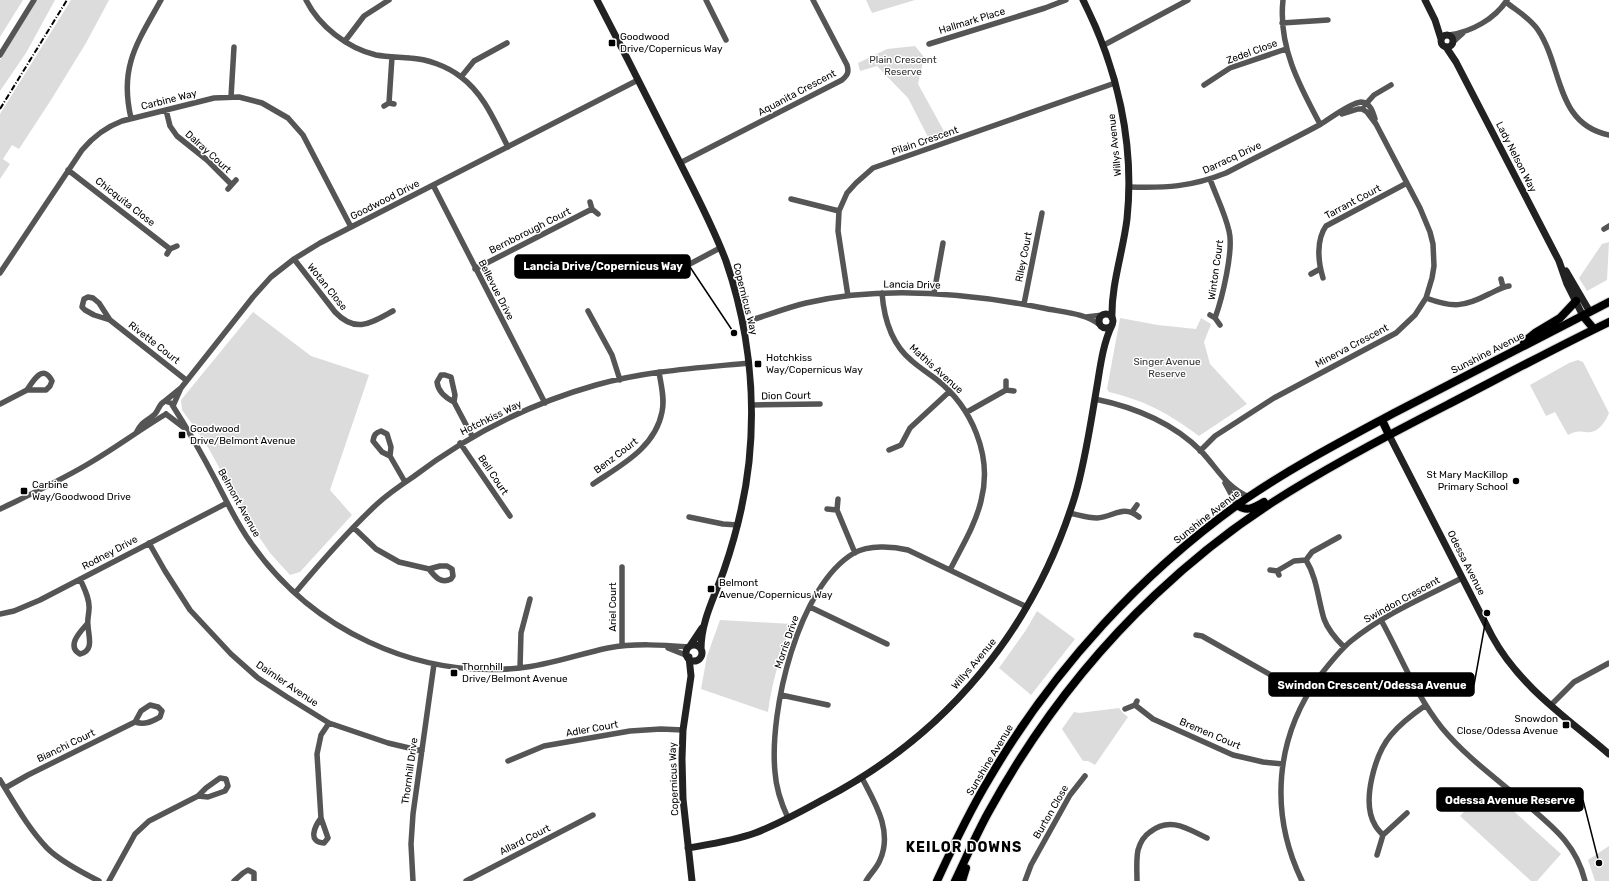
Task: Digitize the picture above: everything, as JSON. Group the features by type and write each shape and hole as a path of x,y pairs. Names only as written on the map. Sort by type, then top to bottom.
{"main road":[{"path":"1510,354 1536,333 1565,314 1576,301"},
{"name":"Sunshine Avenue","path":"937,881 960,832 989,779 1012,741 1061,674 1090,639 1144,584 1202,533 1237,505 1306,460 1609,302"},
{"path":"1586,314 1595,329"},
{"path":"955,881 999,793 1041,727 1086,668 1120,630 1154,596 1200,556 1270,503 1309,479 1389,435 1609,322"},
{"path":"1382,420 1389,435"},
{"path":"1237,505 1244,509 1251,509 1282,491 1309,479"},
{"path":"962,881 973,844"}],"street":[{"path":"0,56 34,0"},
{"path":"130,118 126,94 126,82 130,60 137,42 160,0"},
{"path":"306,0 317,18 344,41 360,49 376,55 425,60 449,69 461,77 480,97 508,147"},
{"path":"344,41 364,16 389,0"},
{"name":"Copernicus Way","path":"597,0 680,163 720,248 730,274 742,323 748,363 752,405 749,462 738,525 724,570 704,624 690,646"},
{"path":"706,0 726,40"},
{"name":"Aquanita Crescent","path":"680,163 842,80 846,76 848,73 847,65 813,0"},
{"name":"Hallmark Place","path":"929,44 1066,0"},
{"name":"Willys Avenue","path":"688,848 738,838 764,829 788,818 862,778 906,748 952,706 996,655 1016,627 1051,561 1070,513 1082,468 1104,347 1112,322 1114,293 1124,237 1129,187 1125,130 1115,83 1104,45 1083,0"},
{"path":"1104,45 1188,0"},
{"path":"1283,0 1282,23 1286,49 1294,76 1320,124"},
{"path":"1425,0 1435,20 1441,39 1441,45 1446,48 1450,47 1465,32 1492,17 1506,1 1531,22 1538,30 1544,41 1566,102 1575,117 1590,129 1598,133 1609,135"},
{"path":"1282,23 1328,20"},
{"path":"1435,20 1452,38 1453,43"},
{"path":"1441,39 1443,36 1465,32"},
{"path":"461,77 474,61 507,43"},
{"name":"Lady Nelson Way","path":"1453,43 1456,62"},
{"path":"231,97 234,47"},
{"name":"Lady Nelson Way","path":"1446,48 1456,62 1559,261 1576,301 1586,314"},
{"name":"Zedel Close","path":"1204,85 1230,68 1286,49"},
{"path":"389,104 392,57"},
{"name":"Goodwood Drive","path":"173,407 186,380 262,286 282,267 320,243 638,80"},
{"name":"Pilain Crescent","path":"848,296 838,231 839,211 847,193 856,182 873,168 1115,83"},
{"name":"Darracq Drive","path":"1335,116 1362,109 1374,95 1391,85"},
{"name":"Carbine Way","path":"0,273 68,170 94,136 112,125 130,118 214,98 231,97 262,102 279,112 296,126 310,146 351,227"},
{"name":"Darracq Drive","path":"1129,187 1187,185 1210,179 1320,124 1356,103 1366,103"},
{"name":"Minerva Crescent","path":"1366,103 1371,108 1376,124"},
{"name":"Minerva Crescent","path":"1200,451 1215,436 1274,398 1396,333 1413,318 1426,298 1432,278 1434,254 1433,244 1426,221 1376,124 1367,112 1362,109"},
{"name":"Dalray Court","path":"166,110 170,126 177,136 207,160 229,187 236,180"},
{"name":"Chicquita Close","path":"68,170 170,249"},
{"name":"Winton Court","path":"1210,179 1229,231 1231,242 1222,299 1212,317 1220,325"},
{"name":"Tarrant Court","path":"1323,278 1320,270 1319,259 1320,238 1326,226 1407,183"},
{"name":"Bellevue Drive","path":"433,184 475,269 545,403"},
{"path":"791,199 839,211"},
{"path":"590,202 592,209 598,214"},
{"name":"Bernborough Court","path":"475,269 592,209"},
{"name":"Riley Court","path":"1024,304 1042,213"},
{"path":"934,293 943,243"},
{"path":"167,254 170,249 177,246"},
{"path":"669,275 720,248"},
{"name":"Wotan Close","path":"294,259 335,312 341,319 348,323 358,325 370,323 393,311"},
{"name":"Lady Nelson Way","path":"1559,261 1572,281 1586,314"},
{"path":"1311,274 1320,270"},
{"path":"1501,279 1503,287"},
{"path":"1426,298 1450,306 1463,305 1503,287 1510,286"},
{"name":"Lancia Drive","path":"742,323 806,303 848,296 882,293 934,293 1024,304 1084,317 1101,326"},
{"name":"Mathis Avenue","path":"882,293 886,322 902,351 950,391 967,412 979,440 983,464 984,487 977,514 950,570"},
{"name":"Willys Avenue","path":"1103,314 1114,293"},
{"name":"Rivette Court","path":"110,320 99,303 93,298 88,297 84,299 82,307 85,310 110,320 186,380"},
{"path":"588,311 612,355 620,380"},
{"path":"1103,314 1108,314 1112,322 1106,328 1101,326 1099,319 1103,314"},
{"name":"Lancia Drive","path":"1084,317 1103,314"},
{"name":"Willys Avenue","path":"1101,326 1104,347"},
{"name":"Hotchkiss Way","path":"295,593 330,552 378,504 405,482 472,436 545,403 596,385 659,372 748,363"},
{"name":"Benz Court","path":"593,484 634,456 649,442 655,433 662,411 663,395 659,372"},
{"path":"454,402 447,399 437,387 437,382 441,375 451,378 455,395 454,402 472,436"},
{"path":"1006,381 1006,390"},
{"name":"Goodwood Drive","path":"165,401 181,388"},
{"path":"0,404 27,390"},
{"path":"967,412 1006,390 1014,391"},
{"path":"889,450 903,447 910,428 950,391"},
{"path":"1095,399 1120,405 1147,415 1177,431 1200,451 1222,478 1235,490 1249,497"},
{"path":"0,510 93,462 136,433 171,412 173,407 171,403 165,401 161,403 160,408 152,416 142,422 136,433"},
{"name":"Dion Court","path":"752,405 820,404"},
{"name":"Belmont Avenue","path":"173,407 185,429 202,454 243,532 256,551 278,577 295,593 326,619 359,638 393,652 434,664 476,669 520,668 552,663 596,651 622,646 690,646"},
{"path":"160,408 161,412 166,414"},
{"name":"Belmont Avenue","path":"166,414 185,429"},
{"name":"Odessa Avenue","path":"1389,435 1462,578 1506,658 1523,680 1609,754"},
{"name":"Bell Court","path":"460,443 510,516"},
{"path":"390,456 405,482"},
{"path":"1222,478 1237,505"},
{"path":"838,499 837,510 855,553"},
{"name":"Rodney Drive","path":"0,614 14,611 40,600 227,503"},
{"path":"1132,512 1137,505"},
{"path":"828,508 837,510"},
{"path":"1070,513 1099,518 1121,511 1132,512 1139,517"},
{"path":"688,517 723,524 738,525"},
{"path":"354,528 376,549 399,562 429,570"},
{"path":"1270,570 1278,573 1294,561 1306,560 1312,552 1339,537"},
{"name":"Daimler Avenue","path":"149,543 190,610 231,654 258,678 287,698 329,723 388,743 422,751"},
{"name":"Morris Drive","path":"788,818 777,788 774,765 777,713 790,656 810,607 826,578 834,569 855,553 876,548 898,548 908,550 1027,607"},
{"path":"1306,560 1314,578 1325,620 1331,632 1344,648"},
{"name":"Ariel Court","path":"622,568 622,646"},
{"name":"Swindon Crescent","path":"1302,881 1292,857 1284,824 1281,793 1286,742 1294,720 1306,695 1326,667 1344,648 1364,631 1381,620 1462,578"},
{"path":"80,579 90,608 87,624 90,639 89,648 85,654 80,654 77,653 74,647 75,639 87,624"},
{"path":"520,668 521,633 530,599"},
{"path":"810,607 887,644"},
{"path":"1381,620 1426,705 1441,727 1456,744 1562,836 1576,857 1585,881"},
{"name":"Copernicus Way","path":"701,649 704,624"},
{"path":"1200,634 1306,695"},
{"name":"Belmont Avenue","path":"664,646 688,657"},
{"path":"690,646 698,646 701,649 702,654 700,658 695,660 688,657 687,652 690,646"},
{"name":"Copernicus Way","path":"688,657 691,676 683,730 682,778 692,881"},
{"name":"Copernicus Way","path":"691,676 700,658"},
{"path":"1551,705 1574,682 1609,663"},
{"name":"Thornhill Drive","path":"413,881 411,844 413,814 434,664"},
{"path":"781,695 828,705"},
{"name":"Bremen Court","path":"1125,709 1136,703 1153,719 1233,755 1263,762 1283,764"},
{"name":"Bianchi Court","path":"5,788 135,722 141,711 150,705 158,706 162,711 160,717 151,722 142,724 135,722"},
{"path":"1383,835 1375,826 1370,808 1370,795 1378,756 1390,736 1408,718 1426,705"},
{"path":"322,818 317,754 321,735 329,723"},
{"name":"Adler Court","path":"508,761 544,746 630,731 661,729 683,730"},
{"name":"Burton Close","path":"1025,881 1030,865 1070,795 1085,776"},
{"path":"109,881 135,834 149,821 198,796 220,778 226,779 228,786 225,791 208,797 198,796"},
{"path":"862,778 878,808 884,830 882,854 879,862 866,881"},
{"path":"0,780 27,824 48,849 81,872 99,881"},
{"path":"1377,855 1383,835 1407,813"},
{"name":"Allard Court","path":"466,881 593,815"},
{"path":"1137,881 1138,851 1140,842 1146,834 1154,828 1163,824 1172,824 1184,827 1207,838"},
{"path":"234,881 248,870 254,873 254,881"}],"green space":[{"path":"0,0 23,0 0,37"},
{"path":"37,0 55,0 26,53 0,91 0,60"},
{"path":"71,0 109,0 86,43 19,149 12,145 3,159 10,164 0,179 0,114"},
{"path":"866,0 915,0 872,13"},
{"name":"Plain Crescent Reserve","path":"915,46 924,57 918,84 945,133 929,139 908,98 877,66 860,71 858,63 887,49"},
{"path":"1609,242 1607,280 1587,291 1579,278 1602,244"},
{"path":"253,312 311,356 369,375 330,490 352,515 300,572 290,575 270,553 250,524 209,449 182,410 181,400"},
{"name":"Singer Avenue Reserve","path":"1120,318 1158,325 1196,329 1201,318 1211,324 1204,342 1210,364 1247,404 1199,436 1167,414 1134,399 1109,392 1107,389"},
{"path":"1578,360 1583,362 1609,413 1597,430 1591,432 1575,432 1568,435 1555,412 1546,416 1530,385 1569,363"},
{"path":"1037,611 1075,639 1031,695 999,668 1026,630"},
{"path":"720,620 792,624 777,667 768,712 701,689 707,656"},
{"path":"1119,708 1128,717 1095,765 1088,761 1083,761 1062,729 1074,712 1079,713"},
{"path":"1487,787 1561,854 1537,881 1531,881 1460,816"},
{"path":"1609,846 1609,881 1595,881 1588,860"}],"railway":[{"path":"0,109 67,0"}],"place":[{"name":"Goodwood Drive/Copernicus Way","path":"612,43"},
{"name":"Lancia Drive/Copernicus Way","path":"734,333"},
{"name":"Hotchkiss Way/Copernicus Way","path":"758,364"},
{"name":"Goodwood Drive/Belmont Avenue","path":"182,435"},
{"name":"St Mary MacKillop Primary School","path":"1516,481"},
{"name":"Carbine Way/Goodwood Drive","path":"24,491"},
{"name":"Belmont Avenue/Copernicus Way","path":"711,589"},
{"name":"Swindon Crescent/Odessa Avenue","path":"1487,613"},
{"name":"Thornhill Drive/Belmont Avenue","path":"454,673"},
{"name":"Snowdon Close/Odessa Avenue","path":"1566,725"},
{"name":"Odessa Avenue Reserve","path":"1599,863"}],"district":[{"name":"KEILOR DOWNS","path":"964,847"}]}
